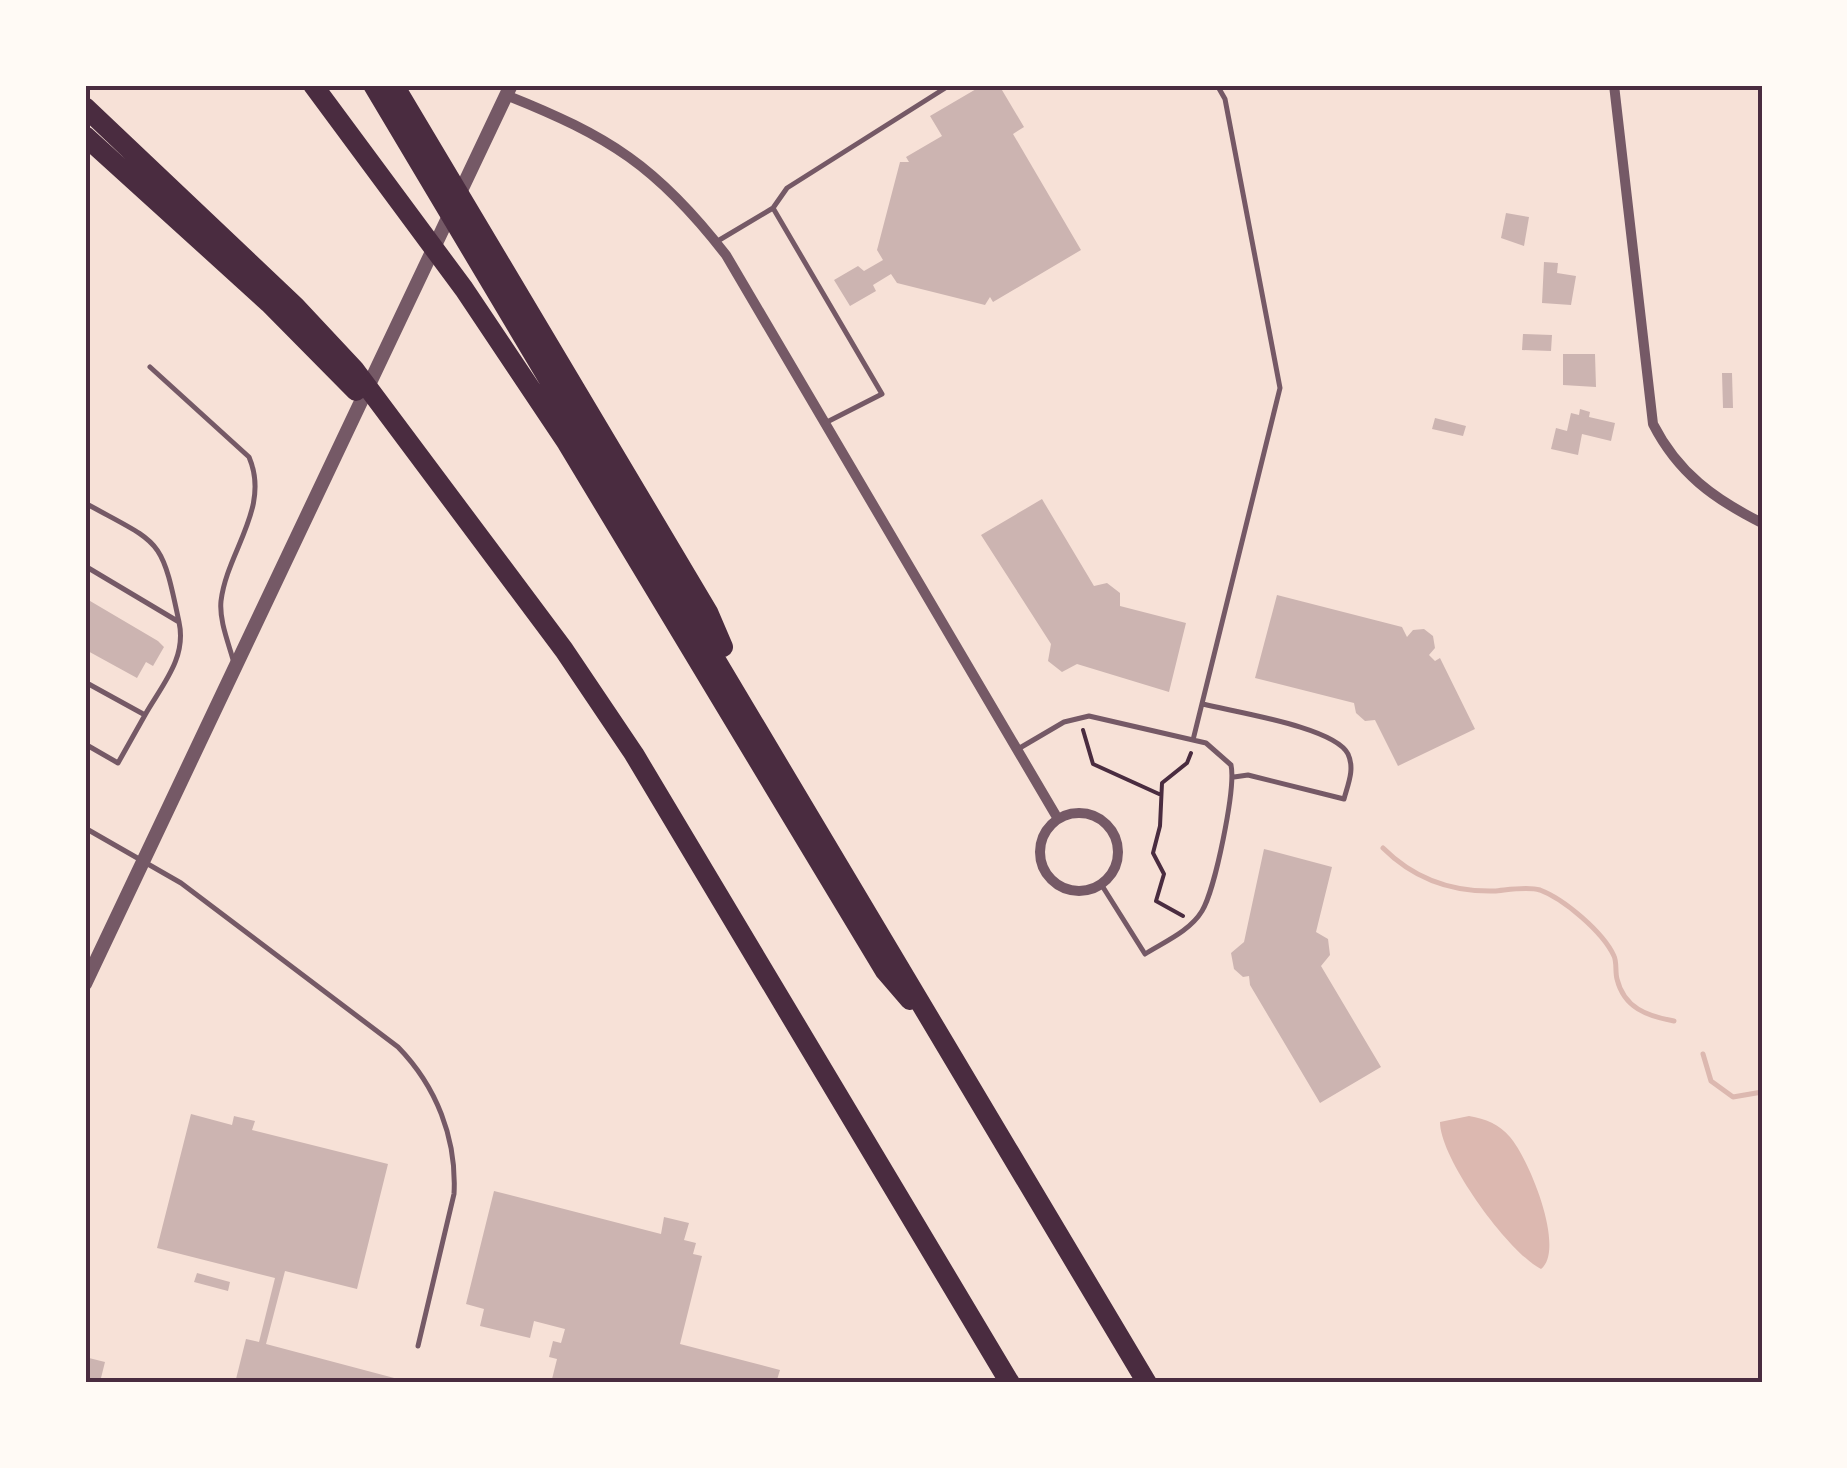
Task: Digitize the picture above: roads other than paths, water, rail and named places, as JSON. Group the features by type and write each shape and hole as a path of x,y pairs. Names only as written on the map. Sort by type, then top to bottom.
{"highway":[{"path":"313,85 464,289 567,443 885,971 946,1044"},
{"path":"374,85 1146,1383"},
{"path":"394,85 708,612 756,722"},
{"path":"85,107 296,307 354,369 487,544 634,754 1010,1383"},
{"path":"85,136 269,302 403,438"}],"street":[{"path":"1614,85 1653,424 1669,455 1695,483 1762,523"},
{"path":"85,984 508,90 611,141 653,172 716,242 1058,819"},
{"path":"1074,813 1091,814 1112,830 1118,855 1113,872 1100,884 1084,890 1067,889 1046,873 1040,857 1042,840 1058,819 1074,813"}],"lane":[{"path":"716,242 773,208 787,188 950,85"},
{"path":"1193,740 1280,388 1226,99 1216,85"},
{"path":"773,208 882,394 825,423"},
{"path":"150,367 249,457 258,477 256,497 221,602 235,666"},
{"path":"85,502 154,541 162,552 182,652 118,764 85,744"},
{"path":"85,566 179,622"},
{"path":"85,682 145,715"},
{"path":"1202,704 1325,734 1348,752 1352,768 1344,799 1248,775 1234,777"},
{"path":"1017,750 1064,722 1089,716 1193,740 1222,754 1234,777 1207,897 1190,926 1145,954 1100,884"},
{"path":"85,828 180,883 398,1046 429,1086 449,1136 456,1171 418,1346"}],"waterway":[{"path":"1383,848 1407,868 1448,886 1478,891 1529,888 1550,894 1582,917 1609,947 1615,958 1620,989 1631,1004 1674,1021"},
{"path":"1703,1054 1711,1081 1733,1097 1762,1092"}]}
